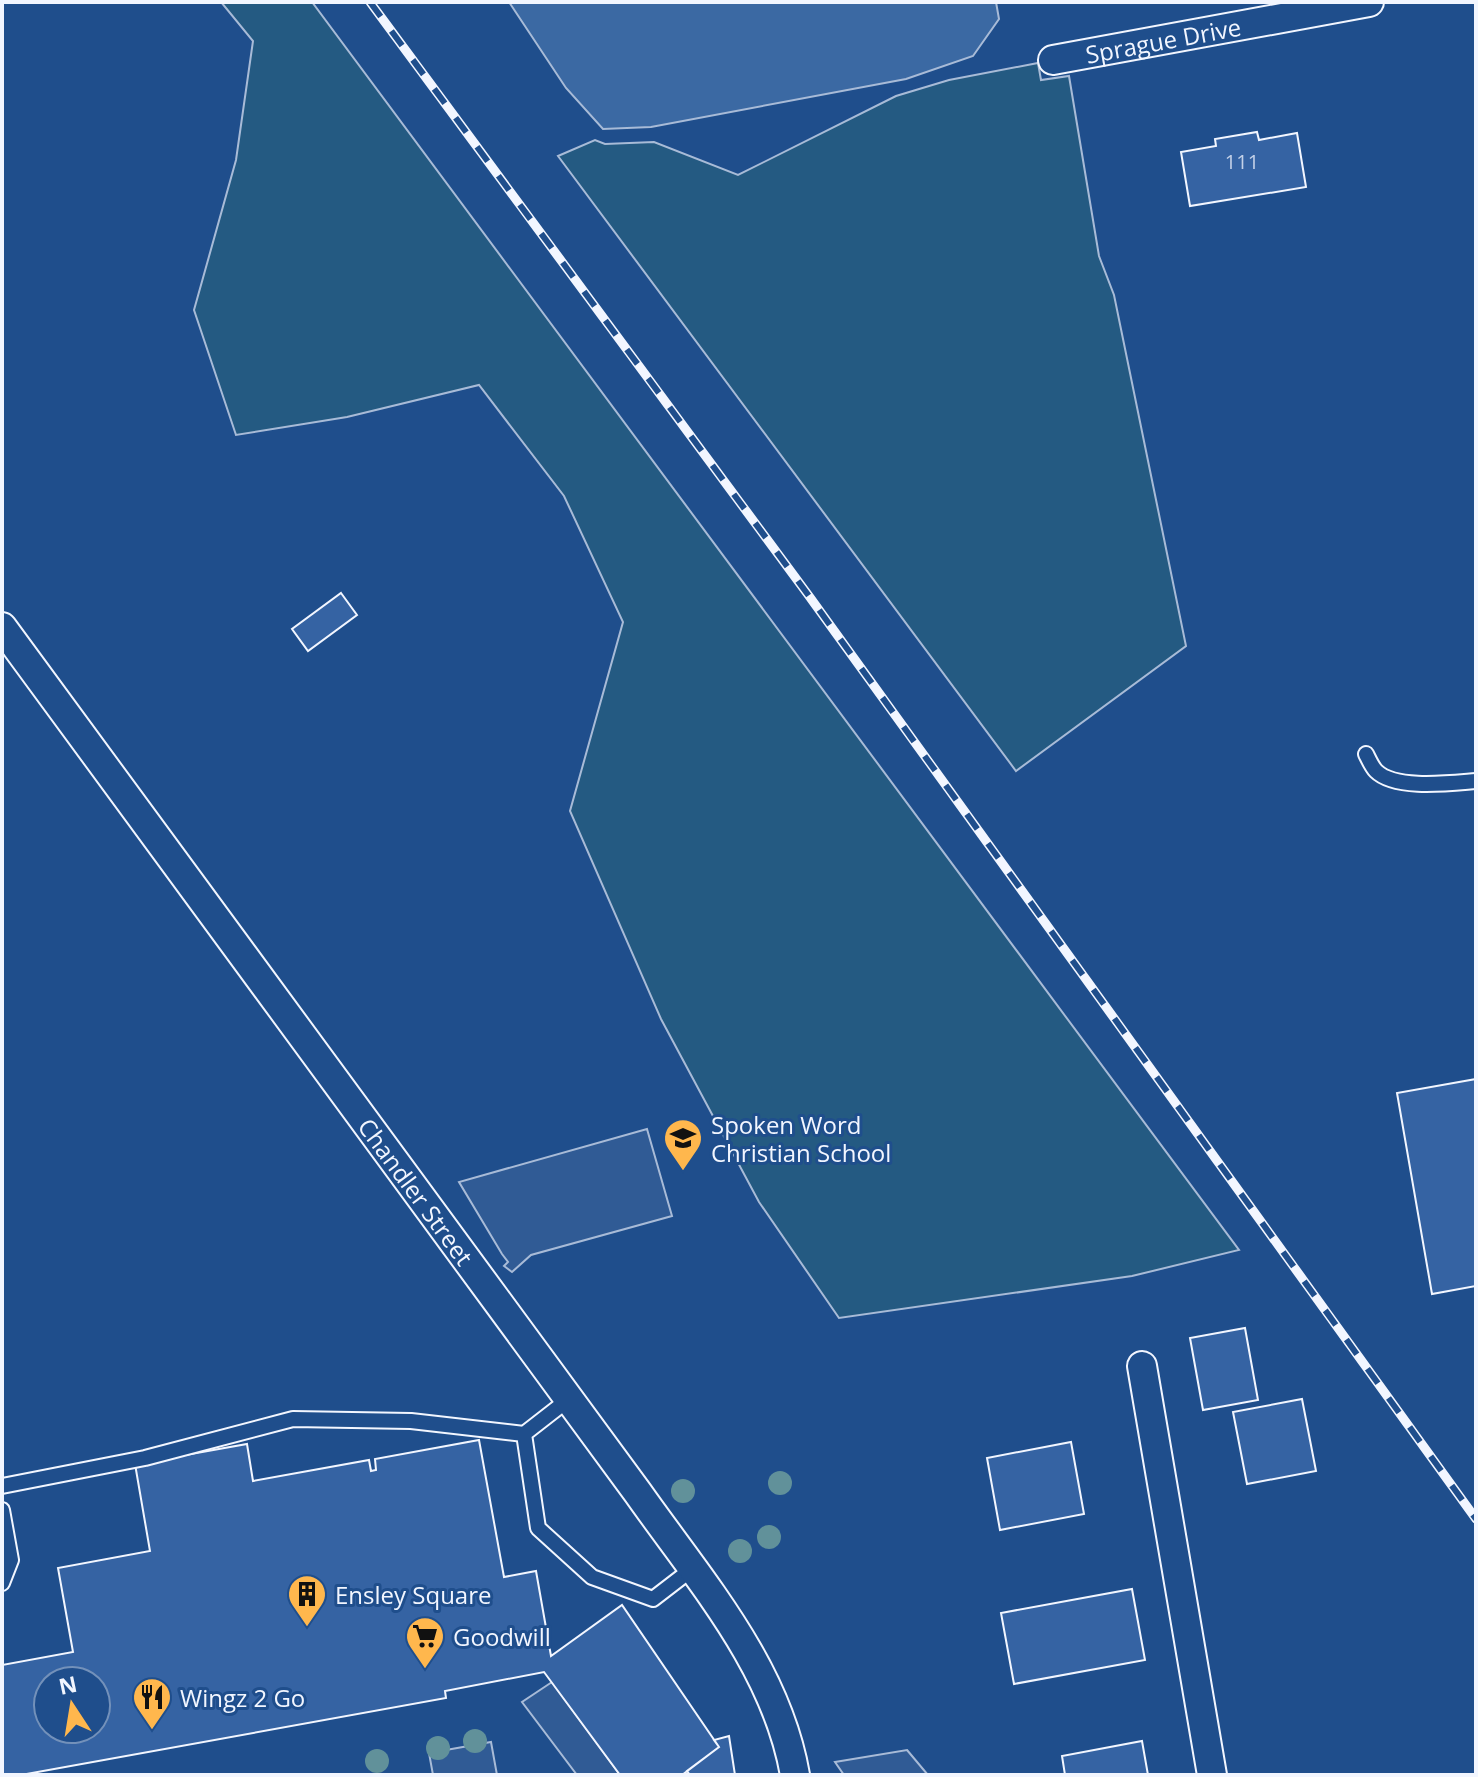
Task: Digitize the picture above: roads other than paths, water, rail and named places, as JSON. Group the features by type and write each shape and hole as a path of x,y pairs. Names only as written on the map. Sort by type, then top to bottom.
{"street":[{"name":"Sprague Drive","path":"1053,60 1369,2"},
{"name":"Chandler Street","path":"2,627 738,1633 777,1709 795,1775"},
{"path":"1142,1366 1212,1775"}],"lane":[{"path":"1366,754 1374,770 1384,777 1413,784 1476,781"},
{"path":"2,1486 145,1458 293,1419 411,1421 524,1434 569,1399"},
{"path":"524,1434 538,1528 592,1577 653,1599 692,1569"},
{"path":"2,1510 11,1560 2,1583"}],"railway":[{"path":"370,2 809,596 1476,1519"}],"place":[{"name":"Spoken Word Christian School","path":"683,1172"},
{"name":"Ensley Square","path":"307,1628"},
{"name":"Goodwill","path":"425,1670"},
{"name":"Wingz 2 Go","path":"152,1731"}]}
